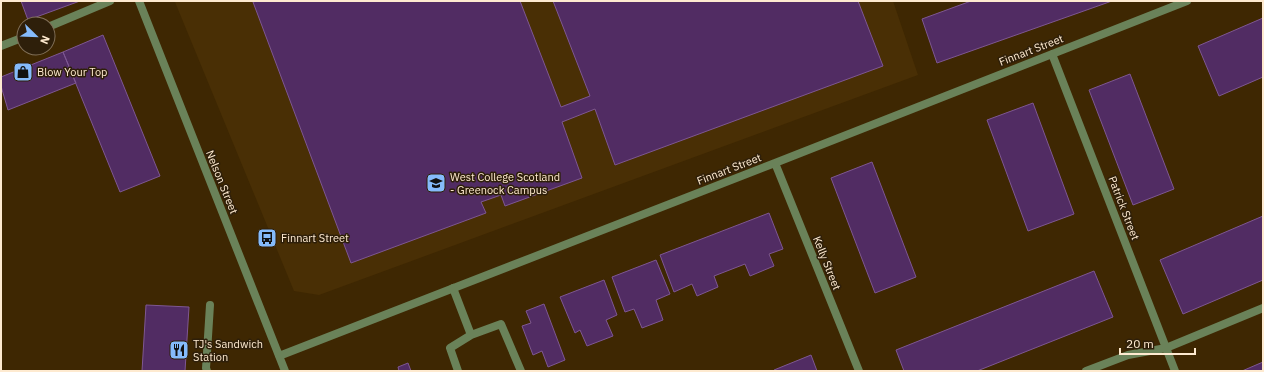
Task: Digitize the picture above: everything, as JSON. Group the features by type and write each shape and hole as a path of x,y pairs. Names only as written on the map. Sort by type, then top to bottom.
{"street":[{"path":"56,24 110,1"},
{"name":"Nelson Street","path":"139,1 280,356 283,370"},
{"name":"Finnart Street","path":"280,356 1186,1"},
{"path":"1,46 16,40"},
{"name":"Patrick Street","path":"1052,54 1175,371"},
{"name":"Kelly Street","path":"775,163 859,371"},
{"path":"453,288 471,335"},
{"path":"208,371 206,368 210,305"},
{"path":"1086,371 1128,355 1166,348 1263,308"},
{"path":"458,371 450,348 471,335 501,324 521,371"}],"shaded area":[{"name":"West College Scotland - Greenock Campus","path":"893,1 918,75 319,295 294,291 175,2"}],"building":[{"path":"21,1 80,1 39,16 27,16"},
{"name":"West College Scotland - Greenock Campus","path":"520,1 561,107 590,96 553,1 858,1 883,66 615,165 595,109 562,122 582,178 505,206 501,195 481,202 486,213 351,263 253,2"},
{"path":"971,1 1112,1 937,63 922,19"},
{"path":"1263,18 1263,77 1219,96 1198,46"},
{"path":"103,35 160,176 120,192 63,52"},
{"path":"63,52 76,83 8,110 1,86 1,77"},
{"path":"1130,74 1174,189 1133,205 1089,90"},
{"path":"1033,103 1074,214 1028,231 987,120"},
{"path":"872,162 916,277 875,293 831,178"},
{"path":"769,213 783,249 769,254 774,266 750,276 745,264 714,276 718,287 697,296 692,284 674,292 660,255"},
{"path":"1263,216 1263,280 1183,314 1160,260"},
{"path":"656,260 670,294 656,300 663,320 642,328 634,309 625,312 612,277"},
{"path":"1094,271 1113,317 977,371 904,371 896,350"},
{"path":"604,280 617,315 606,320 613,336 587,346 580,330 575,333 560,297"},
{"path":"544,304 565,360 548,367 542,351 533,355 522,326 531,323 526,311"},
{"path":"146,305 189,307 185,371 142,371"},
{"path":"811,355 817,371 774,370"},
{"path":"1263,362 1263,371 1242,371"},
{"path":"408,363 411,371 399,371 398,367"}],"place":[{"name":"Blow Your Top","path":"23,72"},
{"name":"West College Scotland - Greenock Campus","path":"436,183"},
{"name":"Finnart Street","path":"267,238"},
{"name":"TJ's Sandwich Station","path":"179,350"}]}
